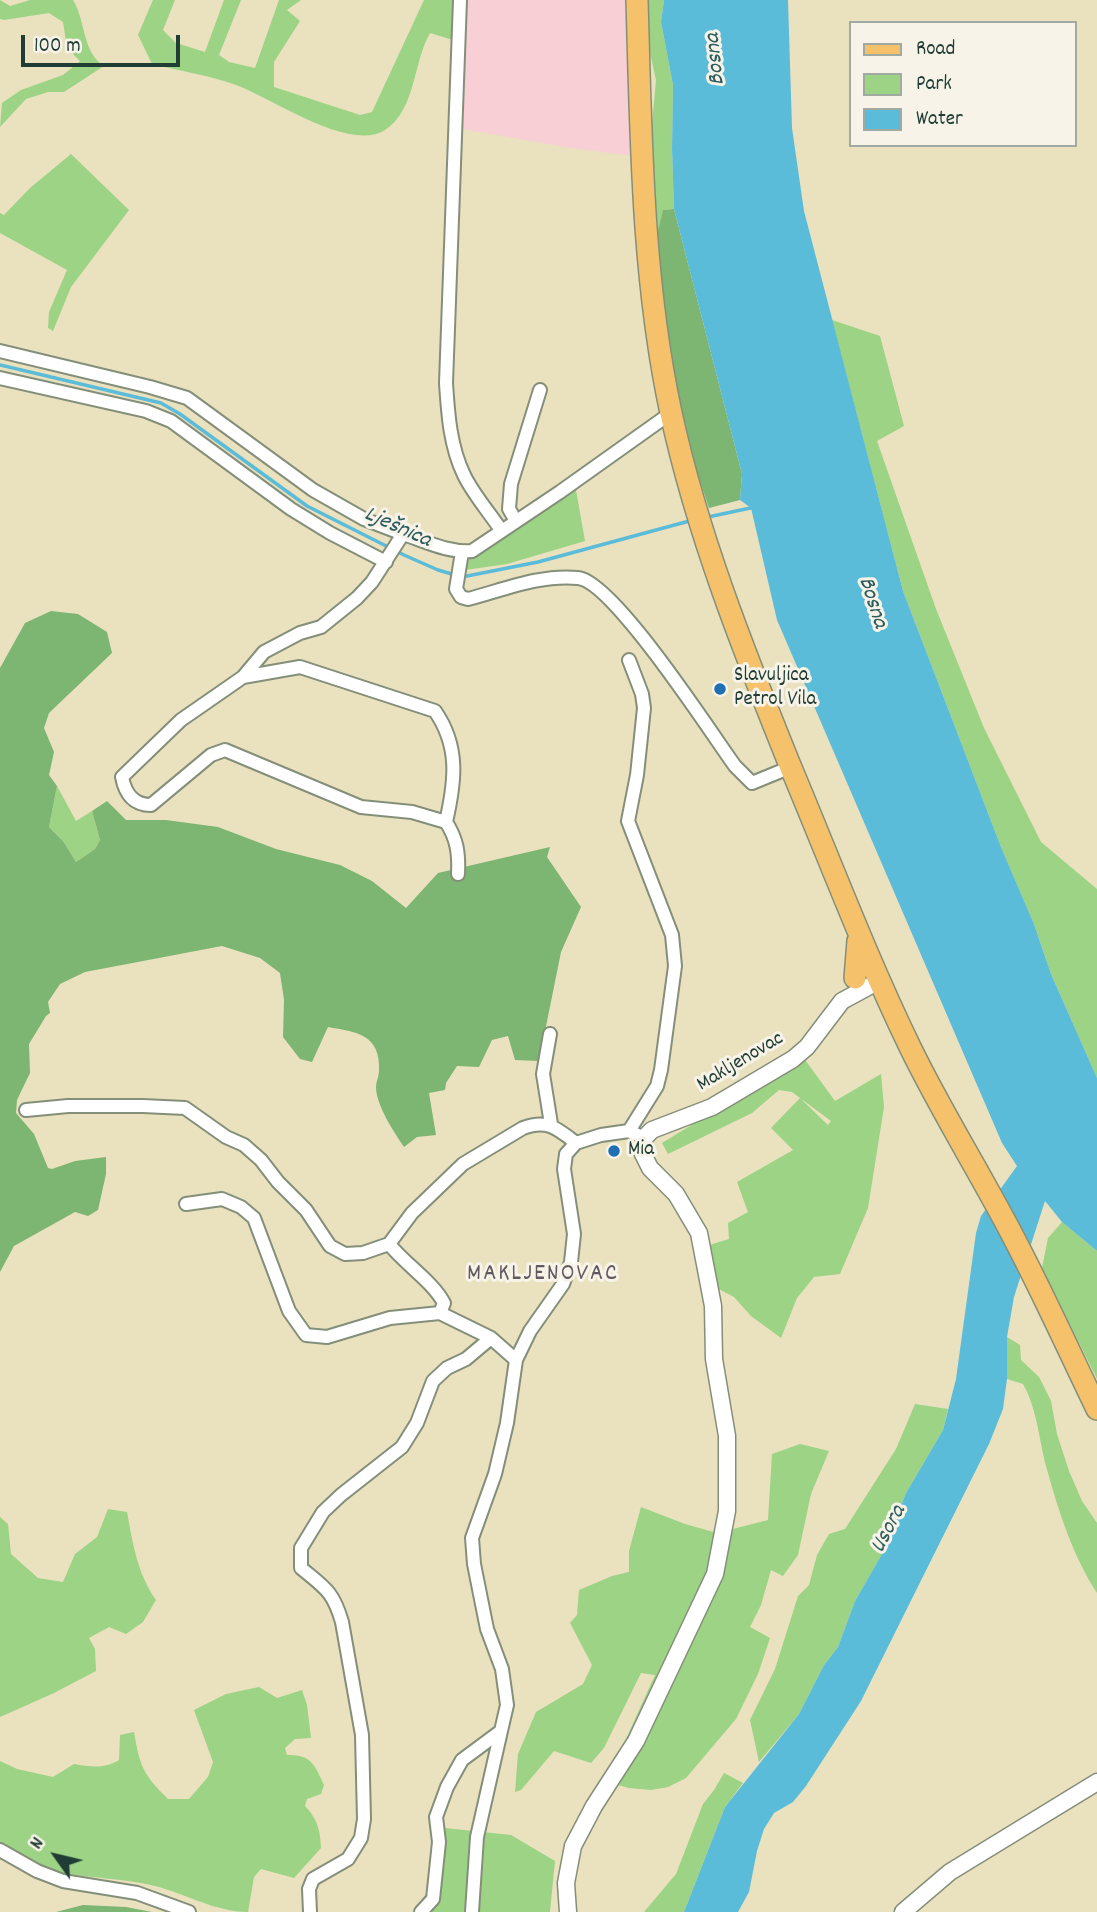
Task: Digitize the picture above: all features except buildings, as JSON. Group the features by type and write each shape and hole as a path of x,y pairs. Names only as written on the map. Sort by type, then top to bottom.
{"main road":[{"path":"637,0 643,187 652,289 671,413 706,541 729,610 878,978 912,1053 1018,1246 1097,1409"},
{"path":"855,978 858,932"}],"street":[{"path":"460,0 446,383 452,439 457,458 464,476 501,530"},
{"path":"0,351 187,398 313,490 399,538 462,552 472,551 487,542 671,413"},
{"path":"0,378 146,411 171,421 291,509 330,533 387,560"},
{"path":"516,521 509,509 511,484 540,390"},
{"path":"399,538 365,590 339,613 321,627 300,633 264,652 243,677 181,720 121,776 125,791 132,798 141,805 151,805 211,755 225,750 361,807 412,812 446,822 454,834 459,852 458,874"},
{"path":"462,552 456,589 461,597 467,599 535,581 581,578 600,591 638,629 735,766 752,783 791,767"},
{"path":"568,1912 566,1883 573,1846 594,1806 636,1741 715,1574 727,1511 727,1436 714,1359 713,1306 699,1233 676,1194 650,1168 636,1135 662,1070 675,966 672,935 628,821 637,775 644,708 642,694 629,660"},
{"path":"243,677 300,667 435,711 444,724 453,750 453,791 446,822"},
{"path":"842,1001 855,978 866,972 878,978"},
{"name":"Makljenovac","path":"636,1135 712,1107 793,1059 807,1046 842,1001 878,978"},
{"path":"550,1034 543,1074 551,1125"},
{"path":"26,1110 105,1106 185,1108 226,1137 244,1145 261,1160 306,1210 330,1246 345,1254 389,1244 412,1213 463,1164 523,1128 532,1124 551,1125 576,1143"},
{"path":"471,1912 477,1837 507,1706 502,1669 487,1629 474,1564 472,1538 495,1474 507,1423 516,1360 530,1331 563,1284 571,1262 574,1234 564,1170 566,1154 576,1143 601,1135 636,1135"},
{"path":"186,1204 222,1199 241,1207 254,1218 289,1311 306,1335 327,1338 390,1318 440,1313 491,1338 516,1360"},
{"path":"389,1244 407,1266 438,1292 444,1303 440,1313"},
{"path":"310,1912 309,1889 313,1879 348,1859 361,1838 364,1819 362,1735 337,1605 331,1592 301,1568 301,1548 323,1512 402,1447 417,1423 433,1381 447,1368 466,1359 491,1338"},
{"path":"421,1912 433,1899 439,1842 436,1817 447,1787 463,1760 501,1731"},
{"path":"903,1912 950,1872 1097,1782"},
{"path":"0,1850 37,1871 62,1881 137,1894 189,1912"}],"shaded area":[{"path":"465,0 630,0 632,156 462,129"}],"green space":[{"path":"0,0 10,6 30,0 73,0 88,45 104,66 64,92 48,92 26,99 0,127 2,103 21,90 63,75 80,61 67,48 63,22 49,13 0,19"},
{"path":"153,0 175,0 163,30 176,43 205,52 224,0 241,0 219,55 229,62 255,68 279,0 301,0 287,10 300,21 274,62 274,87 360,115 372,112 424,0 455,0 453,40 430,33 408,98 395,121 385,130 370,135 352,134 311,121 236,85 152,64 138,35"},
{"path":"649,0 664,0 661,22 673,85 674,209 663,210 655,242 651,135 656,80 647,39"},
{"path":"71,154 129,210 71,287 53,331 48,328 49,312 67,270 0,233 0,213 4,215 30,188"},
{"path":"674,209 742,474 740,500 709,508 694,463 675,388 655,242 663,210"},
{"path":"832,320 880,336 904,426 877,441 936,609 984,728 1041,842 1097,889 1097,1078 1051,974 1034,924 1001,847 903,591"},
{"path":"576,490 585,541 507,564 465,570 467,560 473,555 488,549 506,534"},
{"path":"51,611 78,614 107,632 112,653 49,713 44,728 54,752 49,775 57,786 49,827 63,841 76,862 95,849 100,840 92,811 107,801 126,820 166,820 218,827 276,849 340,865 372,881 406,908 438,873 550,847 547,857 581,907 561,952 539,1061 515,1060 508,1036 492,1040 479,1067 457,1066 446,1083 445,1090 429,1093 436,1135 417,1137 404,1147 379,1102 376,1087 379,1059 371,1042 357,1033 328,1027 312,1062 300,1059 283,1037 284,1000 280,973 260,958 222,946 85,972 60,984 48,1002 50,1013 29,1044 30,1073 17,1100 16,1113 34,1134 48,1168 106,1157 106,1174 98,1210 88,1216 75,1212 14,1246 0,1272 0,668 25,623"},
{"path":"57,786 76,821 92,811 100,840 95,849 76,862 63,841 49,827"},
{"path":"803,1057 835,1101 881,1074 884,1107 868,1208 840,1274 814,1277 797,1298 781,1338 751,1316 734,1297 709,1284 706,1246 729,1239 728,1223 748,1212 737,1182 793,1150 771,1128 800,1098 828,1125 831,1121 792,1092 779,1090 752,1113 668,1154 662,1143"},
{"path":"1062,1222 1097,1251 1097,1379 1042,1268 1048,1238"},
{"path":"1007,1337 1020,1345 1021,1360 1039,1377 1051,1401 1057,1434 1069,1471 1082,1501 1097,1523 1097,1593 1081,1565 1062,1519 1028,1394 1023,1384 1007,1379"},
{"path":"915,1404 948,1409 943,1430 906,1493 882,1554 855,1601 838,1647 824,1665 799,1714 759,1762 750,1720 775,1669 798,1596 809,1585 817,1555 829,1534 845,1529 896,1449"},
{"path":"800,1444 829,1451 811,1494 798,1555 783,1576 771,1570 761,1605 750,1627 770,1638 758,1674 736,1719 686,1778 668,1787 651,1790 629,1788 603,1781 625,1741 655,1675 641,1673 604,1748 591,1763 554,1751 521,1790 515,1792 518,1754 536,1712 583,1684 592,1665 570,1623 577,1615 579,1590 629,1572 629,1551 641,1507 717,1533 768,1520 772,1454"},
{"path":"108,1509 127,1512 140,1569 156,1600 143,1622 126,1634 109,1627 89,1638 95,1649 96,1671 0,1717 0,1517 8,1524 11,1554 38,1578 63,1582 75,1554 97,1537"},
{"path":"259,1687 277,1698 302,1690 307,1705 311,1738 295,1739 285,1748 287,1755 302,1756 311,1762 324,1785 321,1794 307,1799 305,1806 318,1826 321,1848 294,1878 261,1869 254,1877 248,1912 213,1906 155,1886 47,1870 28,1863 0,1844 0,1761 17,1769 53,1777 74,1764 103,1766 114,1763 119,1760 120,1735 134,1732 138,1754 153,1783 168,1799 189,1799 208,1777 213,1762 194,1710 226,1694"},
{"path":"724,1773 743,1783 725,1807 684,1912 644,1912 676,1874 703,1804"},
{"path":"445,1828 511,1835 555,1861 550,1912 413,1912 437,1873"},
{"path":"83,1905 126,1907 152,1912 56,1912"}],"water":[{"name":"Bosna","path":"664,0 788,0 792,128 804,211 903,591 1001,847 1034,924 1051,974 1097,1078 1097,1251 1062,1222 1045,1201 1014,1297 1007,1337 1007,1379 1003,1409 989,1444 861,1701 806,1786 793,1802 774,1813 764,1829 749,1892 738,1912 684,1912 725,1807 799,1714 824,1665 838,1647 855,1601 882,1554 906,1493 943,1430 956,1379 976,1233 981,1216 1017,1166 1002,1143 777,620 751,508 740,500 742,474 674,209 673,85 661,22"}],"waterway":[{"name":"Lješnica","path":"0,365 161,403 307,506 404,555 462,577 538,562 693,520"},
{"name":"Lješnica","path":"708,517 755,507"}],"place":[{"name":"Slavuljica Petrol Vila","path":"720,689"},
{"name":"Mia","path":"614,1151"}],"district":[{"name":"MAKLJENOVAC","path":"543,1276"}],"water label":[{"name":"Usora","path":"890,1530"}]}
